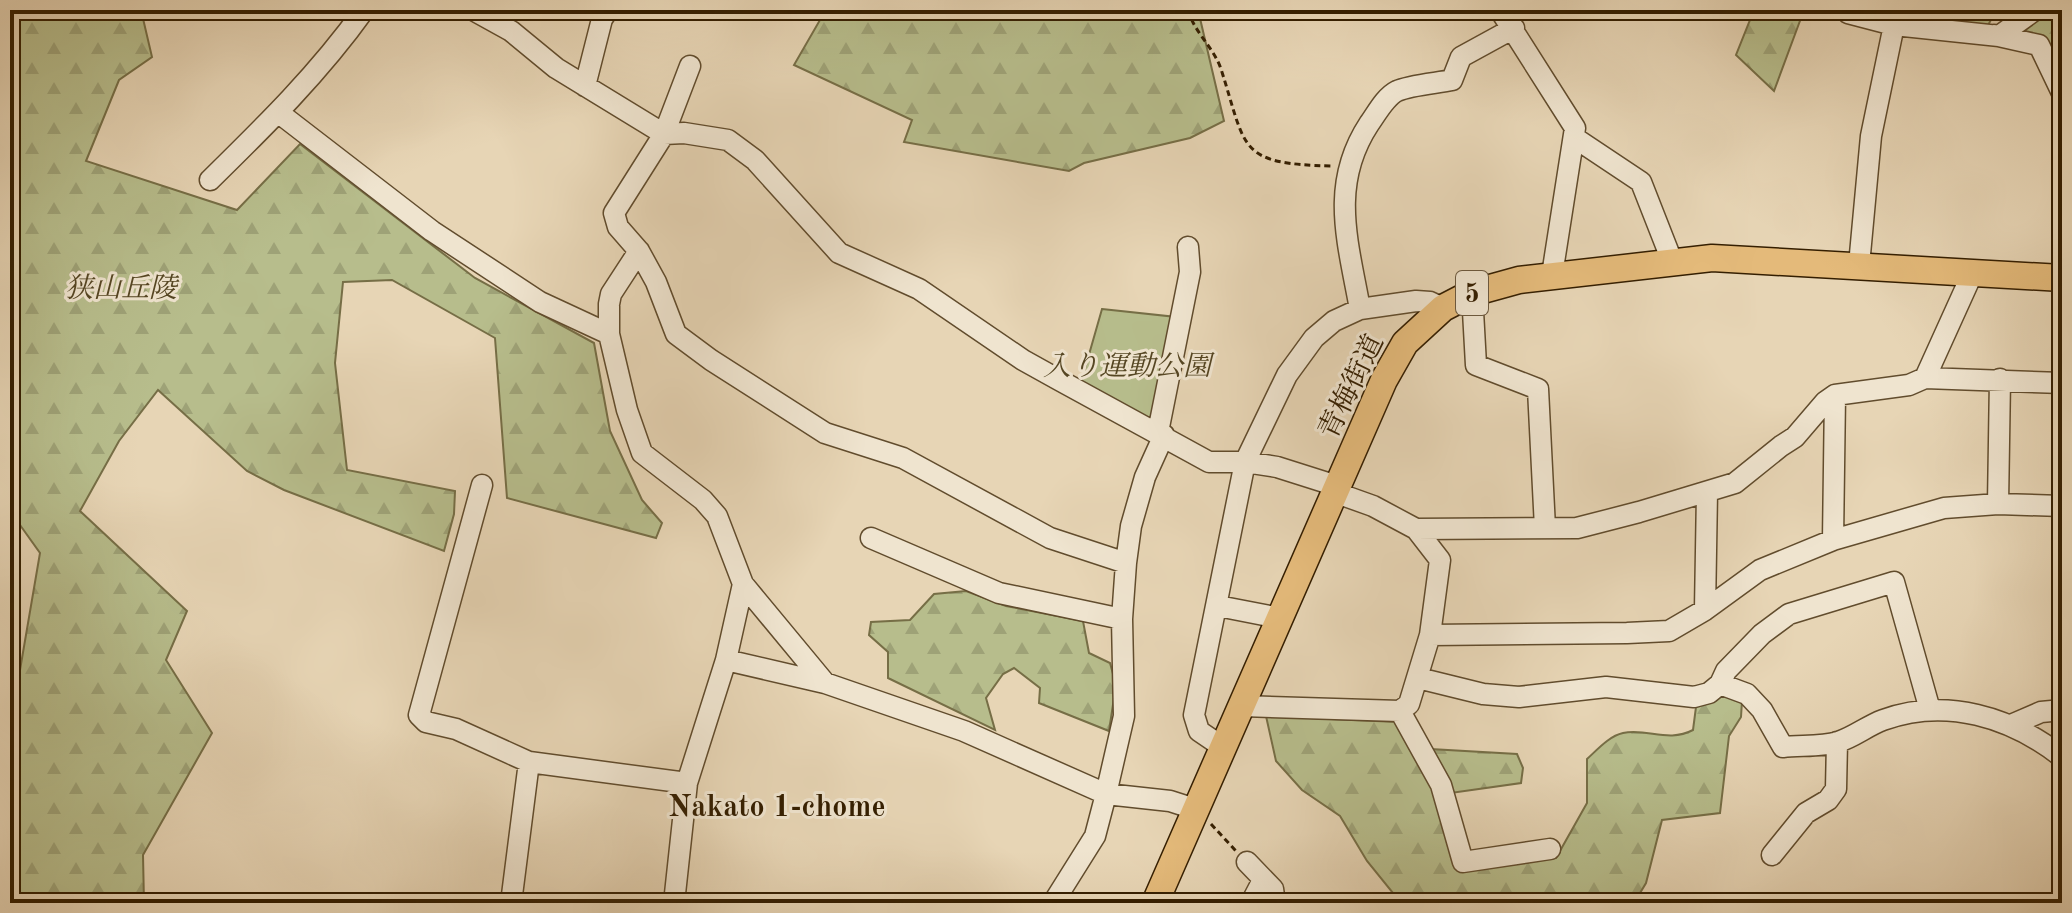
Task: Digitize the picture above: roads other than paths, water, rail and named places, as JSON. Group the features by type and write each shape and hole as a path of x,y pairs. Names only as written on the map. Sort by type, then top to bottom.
{"main road":[{"name":"青梅街道","path":"1155,903 1397,355 1417,330 1443,308 1472,293 1505,283 1672,261 1723,258 2062,278"}],"street":[{"path":"210,180 279,113 340,44 364,10"},
{"path":"473,10 511,31 556,68 664,134 684,133 728,140 755,160 839,253 919,289 1023,360 1209,462 1245,462 1277,467 1337,486 1345,496 1373,506 1416,529 1440,560 1430,635 1409,704 1400,711 1242,706"},
{"path":"585,86 602,19 608,10"},
{"path":"1500,10 1575,128 1552,275"},
{"path":"1848,13 1894,25 1999,36 2035,10"},
{"path":"1859,265 1871,136 1894,25"},
{"path":"1360,309 1344,205 1348,166 1372,119 1397,91 1452,80 1461,57 1514,28"},
{"path":"1994,35 2039,45 2062,93"},
{"path":"690,66 664,134 614,213 618,227 639,251 656,282 676,334 825,433 903,458 1050,538 1126,563"},
{"path":"279,113 432,231 540,302 609,334"},
{"path":"1575,138 1641,182 1672,261"},
{"path":"639,251 611,294 609,334 627,410 642,453 703,500 717,516 743,584 825,683"},
{"path":"1053,903 1095,836 1124,716 1122,619 1131,526 1161,434 1192,261"},
{"path":"1925,378 1973,272"},
{"path":"1472,293 1476,365 1538,389 1545,528"},
{"path":"1224,748 1199,731 1194,715 1245,462 1287,375 1314,338 1334,321 1360,309 1416,301 1430,302 1443,308"},
{"path":"1416,529 1577,528 1707,492 1735,483 1795,437 1825,402 1835,395 1909,385 1925,378 2062,383"},
{"path":"1998,504 2000,379"},
{"path":"1833,540 1835,395"},
{"path":"482,485 419,715 426,722 456,729 529,762 687,783"},
{"path":"1705,610 1707,492"},
{"path":"1430,635 1669,631 1705,610 1760,570 1833,540 1944,508 1998,504 2062,506"},
{"path":"871,538 999,593 1122,619"},
{"path":"1418,678 1483,694 1519,697 1606,687 1694,697 1709,693 1720,684 1726,671 1762,634 1789,614 1894,582 1930,710"},
{"path":"674,903 687,783 726,660 743,584"},
{"path":"1218,606 1280,618"},
{"path":"726,660 825,683 964,731 1106,794 1170,801 1198,810"},
{"path":"1720,684 1747,694 1762,710 1783,747 1837,742 1884,720 1937,708 2001,720 2062,757"},
{"path":"2011,725 2041,712 2062,710"},
{"path":"1400,711 1441,785 1463,862 1550,849"},
{"path":"1772,855 1806,813 1828,800 1836,789 1837,742"},
{"path":"511,903 529,762"},
{"path":"1247,862 1273,889 1275,903"},
{"path":"1251,903 1263,880"}],"district":[{"name":"Nakato 1-chome","path":"777,806"}],"park label":[{"name":"狭山丘陵","path":"121,287"},
{"name":"入り運動公園","path":"1127,365"}]}
